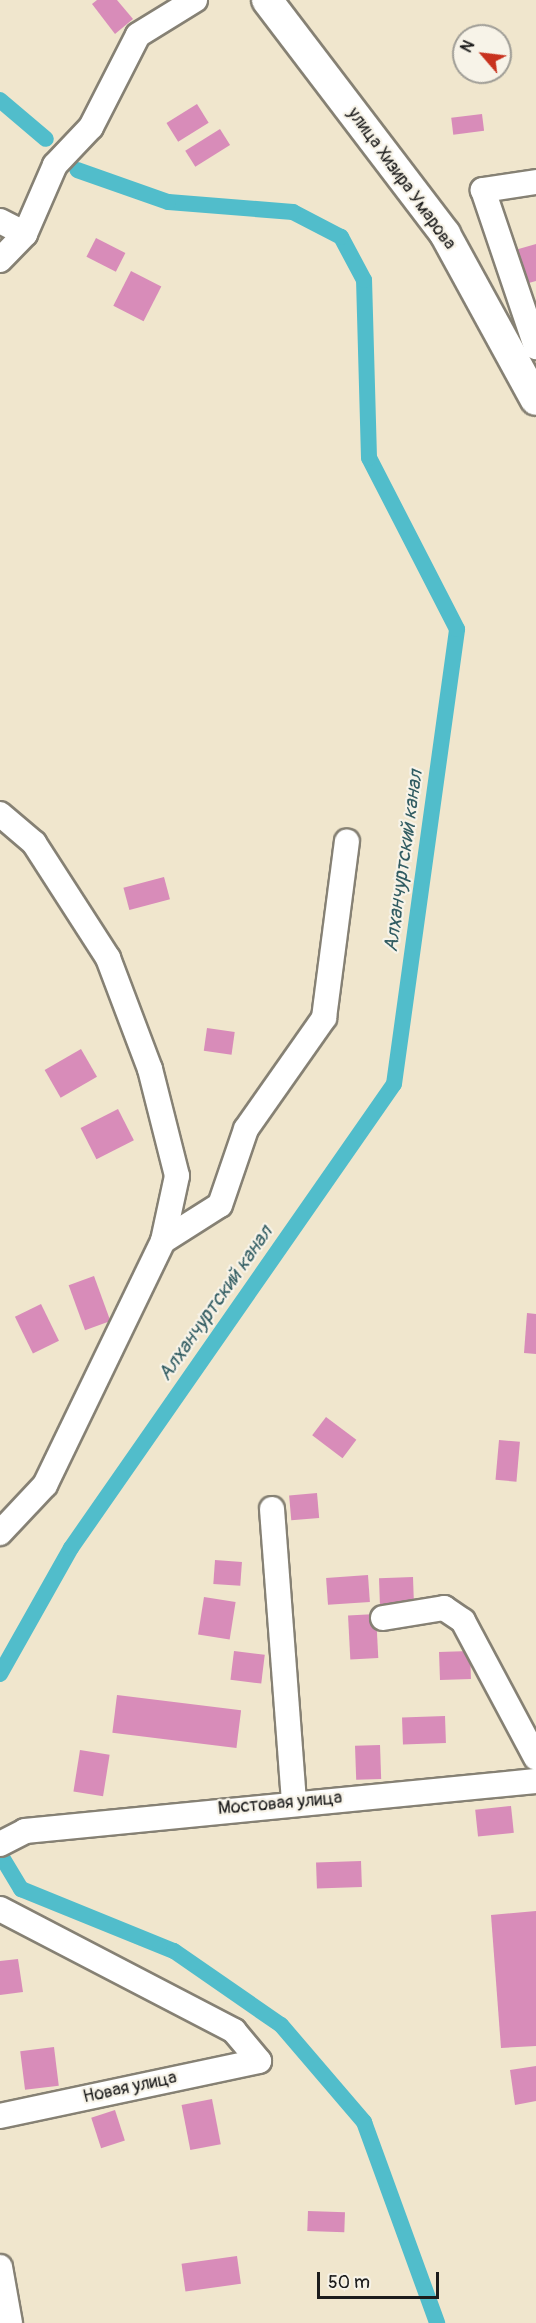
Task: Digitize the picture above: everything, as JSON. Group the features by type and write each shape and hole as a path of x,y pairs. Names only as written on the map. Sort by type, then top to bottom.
{"main road":[{"name":"улица Хизира Умарова","path":"267,0 445,234 536,400"}],"street":[{"path":"0,260 25,234 55,165 91,127 138,35 195,0"},
{"path":"536,182 483,190 536,347"},
{"path":"0,221 25,234"},
{"path":"0,814 34,843 108,958 150,1069 177,1176 163,1241 45,1485 0,1533"},
{"path":"163,1241 220,1205 246,1129 324,1018 347,841"},
{"path":"272,1509 294,1802"},
{"path":"383,1618 444,1608 463,1621 536,1758"},
{"name":"Мостовая улица","path":"0,1844 25,1831 294,1802 536,1781"},
{"name":"Новая улица","path":"0,1909 234,2031 259,2061 0,2116"},
{"path":"0,2267 10,2323"}],"building":[{"path":"97,0 117,0 133,19 115,34 92,4"},
{"path":"197,104 209,123 178,142 166,123"},
{"path":"482,114 484,131 453,135 451,118"},
{"path":"220,129 230,145 195,167 185,151"},
{"path":"96,238 125,253 116,272 86,257"},
{"path":"536,244 536,281 525,284 515,250"},
{"path":"131,271 161,286 144,321 113,306"},
{"path":"164,877 170,899 129,910 123,888"},
{"path":"207,1028 235,1032 232,1055 204,1051"},
{"path":"81,1049 97,1077 61,1098 45,1070"},
{"path":"118,1109 134,1140 96,1159 81,1128"},
{"path":"94,1276 110,1321 85,1330 69,1285"},
{"path":"41,1304 59,1341 33,1354 15,1317"},
{"path":"527,1313 536,1314 536,1354 524,1353"},
{"path":"326,1417 356,1440 343,1458 312,1435"},
{"path":"499,1440 520,1442 516,1482 496,1480"},
{"path":"317,1493 319,1518 291,1520 289,1495"},
{"path":"215,1560 242,1562 240,1586 213,1584"},
{"path":"368,1575 370,1602 328,1605 326,1578"},
{"path":"413,1577 414,1605 380,1606 379,1578"},
{"path":"204,1597 236,1602 230,1640 198,1635"},
{"path":"376,1614 378,1658 350,1659 348,1615"},
{"path":"234,1651 265,1655 261,1684 230,1680"},
{"path":"470,1651 471,1679 440,1680 439,1652"},
{"path":"117,1695 241,1710 236,1748 112,1733"},
{"path":"445,1716 446,1743 403,1744 402,1718"},
{"path":"380,1745 381,1779 356,1780 355,1746"},
{"path":"80,1750 110,1755 103,1796 73,1791"},
{"path":"511,1806 514,1833 478,1837 475,1810"},
{"path":"361,1861 362,1887 317,1889 316,1863"},
{"path":"536,1911 536,2046 501,2048 491,1915"},
{"path":"18,1959 23,1992 0,1995 0,1961"},
{"path":"54,2047 59,2086 25,2090 20,2051"},
{"path":"536,2066 536,2101 515,2105 510,2070"},
{"path":"212,2099 221,2144 190,2150 182,2105"},
{"path":"115,2110 125,2140 101,2148 91,2118"},
{"path":"308,2211 345,2212 344,2232 307,2231"},
{"path":"237,2256 241,2284 185,2292 182,2264"}],"waterway":[{"name":"Алханчуртский канал","path":"0,100 46,139"},
{"name":"Алханчуртский канал","path":"0,1674 71,1548 394,1084 457,629 369,458 364,280 341,237 293,212 168,202 77,170"},
{"name":"Алханчуртский канал","path":"0,1854 21,1889 174,1951 281,2025 364,2122 437,2323"}]}
